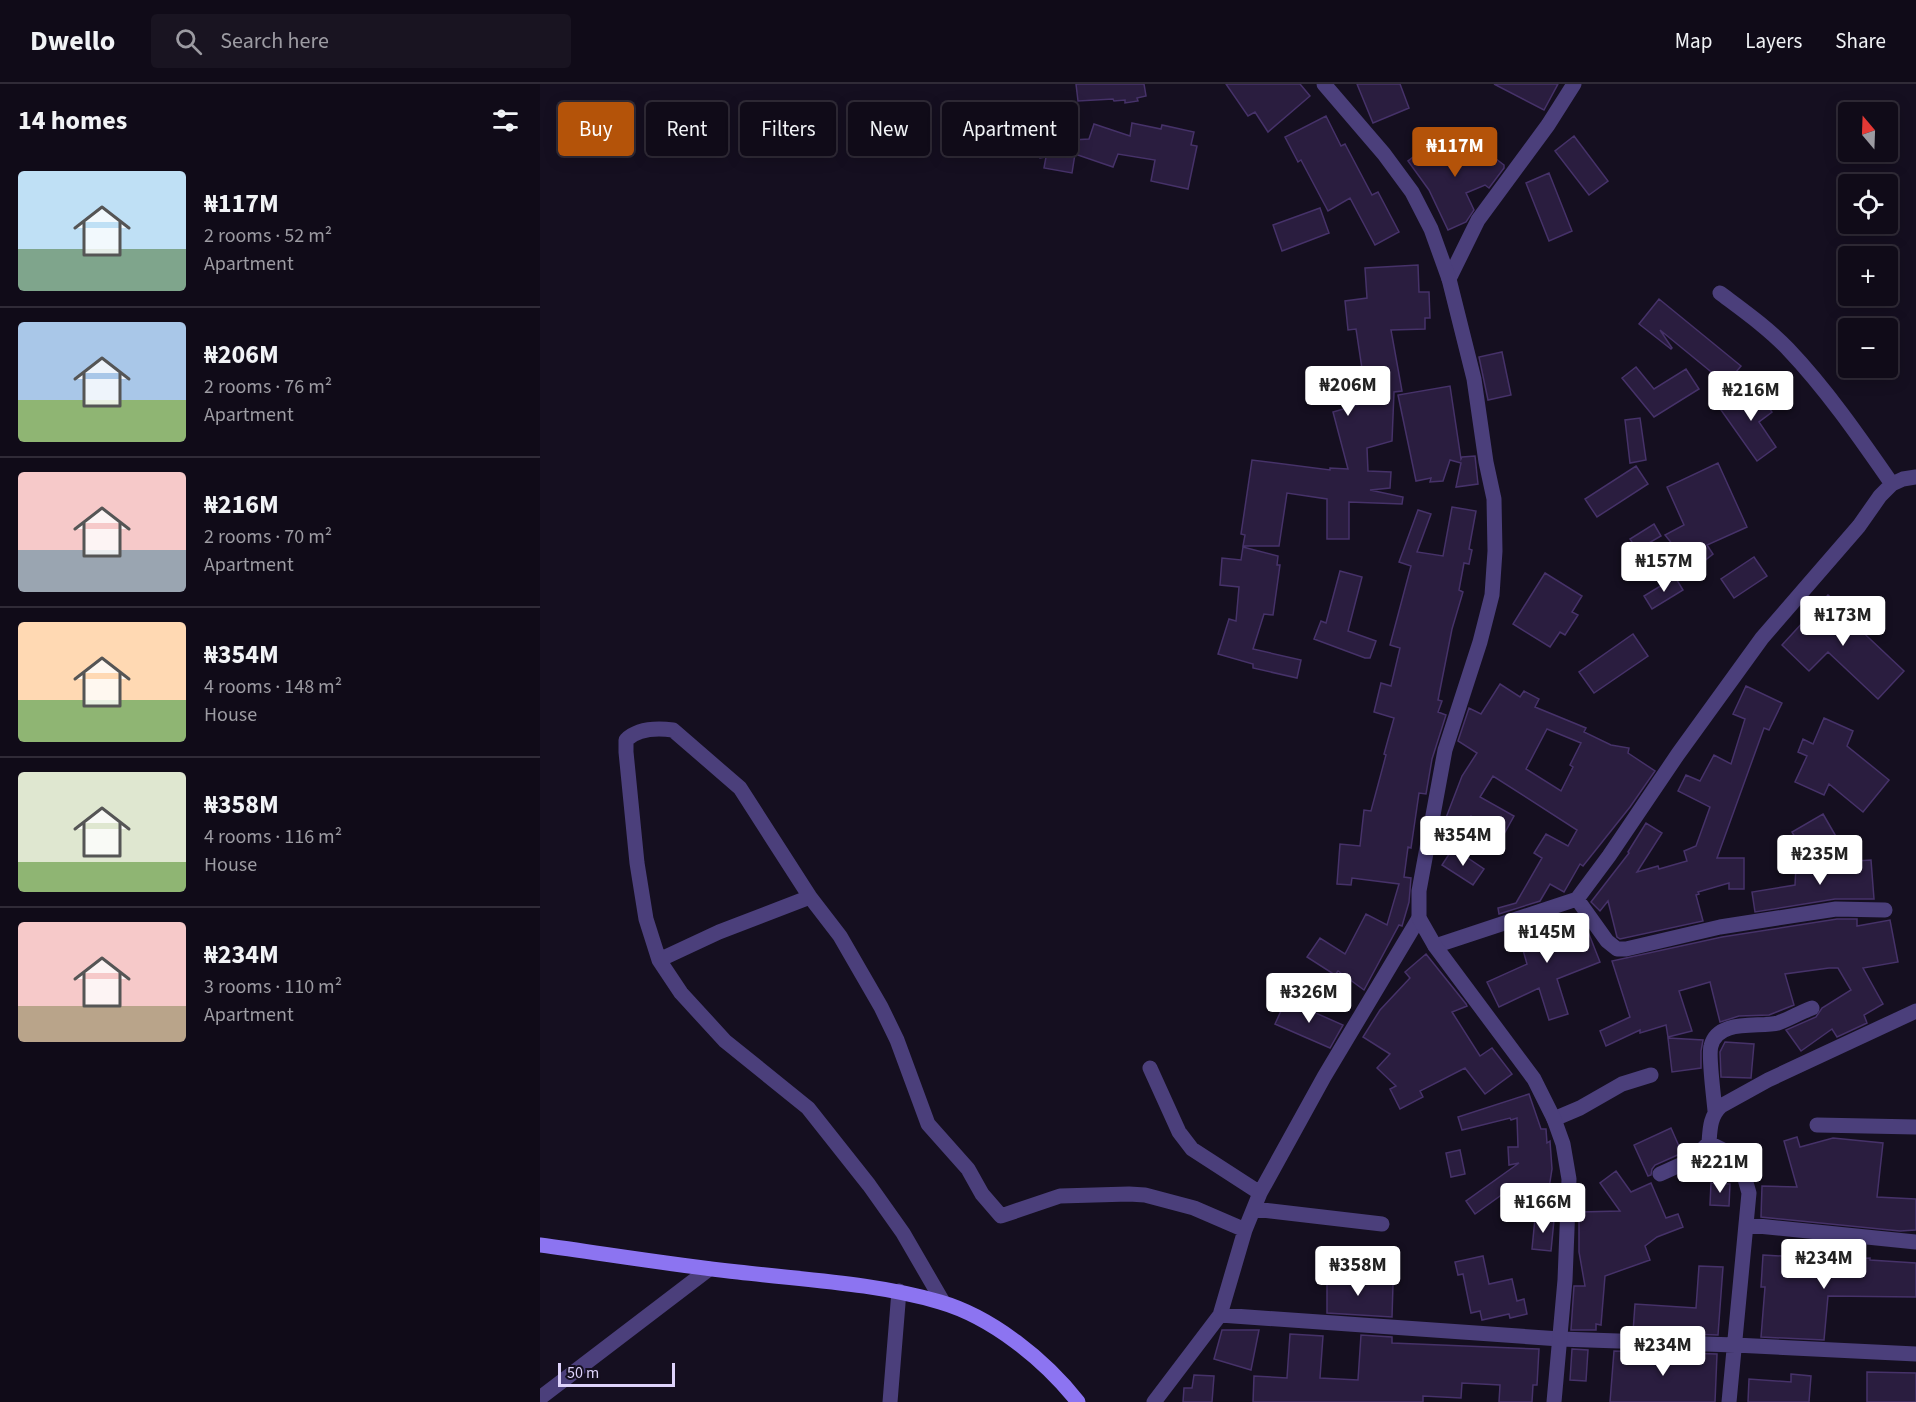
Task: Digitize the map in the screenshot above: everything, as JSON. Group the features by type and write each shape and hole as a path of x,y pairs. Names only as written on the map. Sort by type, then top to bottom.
{"main road":[{"path":"540,1245 709,1269 899,1291 943,1302 990,1324 1030,1353 1067,1388 1078,1402"}],"street":[{"path":"1324,84 1384,154 1412,192 1431,230 1449,279 1474,379 1486,462 1494,499 1496,550 1492,595 1480,642 1445,750 1419,891 1419,918 1435,946 1534,1078 1554,1119 1563,1144 1569,1179 1565,1280 1554,1402"},
{"path":"1449,279 1478,220 1548,125 1574,84"},
{"path":"1720,293 1766,328 1788,349 1827,396 1892,484"},
{"path":"1435,946 1577,899 1762,638 1859,526 1880,496 1892,484 1916,477"},
{"path":"943,1302 903,1233 869,1185 808,1108 725,1041 681,993 659,960 646,919 637,863 626,752 626,740 631,734 662,728 673,730 740,788 810,897 840,936 880,1007 897,1040 928,1124 968,1168 982,1194 1001,1216 1060,1197 1129,1194 1145,1195 1194,1208 1245,1230"},
{"path":"659,960 719,932 810,897"},
{"path":"1577,899 1607,941 1617,949 1626,949 1720,927 1836,909 1885,910"},
{"path":"1154,1402 1220,1315 1245,1230 1260,1193 1324,1077 1419,918"},
{"path":"1660,1174 1691,1160 1709,1143 1715,1111 1711,1046 1718,1034 1752,1023 1776,1023 1812,1008"},
{"path":"1715,1111 1768,1080 1916,1011"},
{"path":"1150,1068 1179,1132 1192,1149 1260,1193"},
{"path":"1554,1119 1580,1108 1622,1084 1651,1076"},
{"path":"1816,1125 1916,1127"},
{"path":"1709,1143 1729,1153 1741,1165 1749,1193 1748,1225 1729,1402"},
{"path":"1254,1209 1382,1224"},
{"path":"1748,1225 1916,1242"},
{"path":"540,1398 709,1269"},
{"path":"890,1402 899,1291"},
{"path":"1220,1315 1560,1339 1916,1354"}],"building":[{"path":"1076,84 1144,84 1146,96 1137,98 1138,101 1125,103 1125,100 1114,101 1113,99 1078,101"},
{"path":"1226,84 1300,84 1310,96 1268,132 1255,112 1248,116"},
{"path":"1357,84 1400,84 1409,108 1373,123"},
{"path":"1494,84 1558,84 1544,110"},
{"path":"1326,116 1341,146 1345,144 1372,195 1378,192 1399,232 1375,245 1350,198 1328,211 1301,160 1298,162 1285,137"},
{"path":"1132,123 1161,129 1162,125 1194,132 1191,145 1197,146 1188,189 1151,181 1155,160 1118,154 1113,167 1078,155 1078,140 1089,139 1094,124 1130,136"},
{"path":"1574,136 1608,181 1589,195 1555,151"},
{"path":"1470,139 1504,165 1504,168 1489,188 1485,185 1466,193 1474,210 1466,222 1448,230 1429,190 1408,161 1436,140 1453,162"},
{"path":"1040,156 1075,156 1072,173 1044,168 1046,157 1040,158"},
{"path":"1549,173 1572,231 1549,241 1526,183"},
{"path":"1320,208 1329,233 1282,251 1273,225"},
{"path":"1418,265 1419,292 1429,292 1430,318 1425,318 1425,329 1391,330 1402,391 1394,392 1392,441 1367,448 1368,471 1391,472 1390,488 1370,490 1403,497 1402,504 1349,502 1349,539 1327,539 1327,499 1287,493 1279,546 1243,546 1245,535 1241,534 1252,460 1330,470 1330,468 1348,469 1333,412 1367,402 1356,329 1348,330 1345,301 1367,298 1365,268"},
{"path":"1659,299 1741,366 1726,384 1660,330 1671,349 1639,324"},
{"path":"1502,352 1511,395 1488,400 1479,357"},
{"path":"1636,367 1654,389 1686,369 1699,389 1654,417 1622,378"},
{"path":"1450,386 1461,459 1475,456 1478,484 1456,487 1461,463 1450,460 1443,481 1430,482 1431,478 1416,481 1398,395"},
{"path":"1754,387 1772,412 1759,422 1776,447 1757,461 1721,410"},
{"path":"1640,418 1646,460 1630,463 1625,420"},
{"path":"1718,463 1747,527 1707,545 1713,554 1693,570 1665,535 1684,525 1667,487"},
{"path":"1636,466 1648,484 1597,517 1585,499"},
{"path":"1452,507 1476,511 1469,549 1472,550 1469,564 1464,563 1459,590 1463,592 1452,629 1438,700 1442,701 1438,712 1446,715 1432,759 1426,794 1419,793 1404,877 1411,878 1409,902 1402,926 1399,925 1364,990 1338,971 1335,975 1307,957 1320,938 1345,954 1366,914 1387,925 1399,884 1352,878 1351,885 1337,884 1340,844 1360,846 1364,810 1371,811 1394,718 1374,712 1381,683 1391,686 1400,648 1390,645 1411,566 1399,562 1418,510 1431,514 1417,552 1443,556"},
{"path":"1654,524 1661,536 1637,550 1630,539"},
{"path":"1243,547 1278,556 1277,565 1280,565 1273,615 1264,614 1253,649 1301,660 1297,678 1253,668 1253,664 1218,654 1229,619 1236,621 1239,587 1220,585 1222,558 1241,560"},
{"path":"1754,557 1767,576 1734,598 1721,579"},
{"path":"1340,571 1362,577 1348,631 1376,641 1370,658 1314,639 1321,621 1326,623"},
{"path":"1545,573 1582,596 1572,612 1578,615 1565,635 1560,632 1550,647 1513,624"},
{"path":"1675,577 1683,590 1652,609 1644,596"},
{"path":"1828,595 1855,618 1852,622 1904,671 1878,699 1828,652 1809,671 1782,645"},
{"path":"1633,634 1648,656 1594,693 1579,672"},
{"path":"1500,684 1520,697 1524,691 1539,699 1535,707 1586,728 1584,732 1611,745 1629,748 1628,753 1655,771 1630,807 1583,866 1580,864 1564,892 1550,884 1540,901 1499,914 1498,908 1516,903 1542,858 1534,853 1546,834 1568,846 1577,830 1493,776 1480,797 1514,816 1504,834 1471,816 1460,843 1439,836 1462,776 1477,753 1458,741 1469,708 1481,714","holes":["1547,729 1581,743 1570,765 1573,767 1561,791 1526,769"]},
{"path":"1746,686 1782,703 1769,730 1764,728 1717,858 1744,858 1744,889 1729,889 1729,883 1698,892 1699,894 1696,895 1703,921 1620,939 1617,937 1608,901 1600,911 1591,902 1629,853 1646,823 1662,833 1637,872 1687,861 1684,851 1696,846 1710,807 1678,791 1686,775 1700,781 1714,755 1731,764 1745,719 1733,714"},
{"path":"1824,718 1853,731 1847,746 1889,780 1863,812 1829,784 1824,795 1795,782 1807,756 1798,752 1803,739 1813,744"},
{"path":"1823,814 1841,845 1810,863 1792,832"},
{"path":"1453,848 1484,869 1473,885 1442,865"},
{"path":"1871,860 1874,899 1835,899 1755,912 1752,892 1795,885 1796,866"},
{"path":"1577,916 1587,929 1600,962 1557,979 1568,1014 1549,1020 1539,988 1499,1007 1487,982 1527,964 1517,929 1545,922 1541,930"},
{"path":"1837,919 1857,919 1857,926 1890,920 1898,962 1863,968 1883,1004 1864,1015 1867,1023 1837,1037 1832,1029 1801,1051 1786,1030 1816,1017 1822,1008 1851,990 1838,968 1829,968 1785,974 1794,1005 1769,1015 1739,1016 1720,1022 1710,982 1679,991 1692,1031 1668,1037 1666,1025 1640,1033 1640,1030 1606,1046 1600,1031 1630,1017 1612,961 1722,937"},
{"path":"1426,954 1466,1004 1467,1006 1452,1012 1480,1056 1492,1048 1512,1074 1485,1094 1465,1068 1420,1091 1423,1097 1400,1109 1390,1089 1396,1086 1377,1068 1390,1054 1363,1037 1380,1010 1410,978 1405,972"},
{"path":"1286,1000 1343,1025 1330,1048 1275,1024"},
{"path":"1668,1038 1703,1040 1701,1068 1672,1072"},
{"path":"1725,1042 1754,1044 1751,1078 1721,1077 1720,1052"},
{"path":"1529,1094 1541,1129 1546,1129 1547,1143 1550,1141 1552,1169 1549,1188 1514,1186 1475,1214 1466,1201 1519,1163 1509,1165 1508,1147 1518,1147 1517,1118 1462,1130 1458,1117"},
{"path":"1671,1128 1682,1153 1655,1165 1651,1175 1648,1176 1634,1145"},
{"path":"1797,1137 1800,1147 1833,1138 1883,1143 1877,1197 1916,1199 1916,1230 1900,1231 1761,1217 1762,1186 1797,1187 1784,1141"},
{"path":"1460,1150 1465,1174 1451,1177 1446,1153"},
{"path":"1616,1171 1631,1192 1651,1183 1666,1218 1678,1214 1683,1227 1657,1237 1645,1246 1650,1260 1605,1276 1601,1325 1596,1324 1596,1330 1571,1330 1574,1286 1585,1286 1579,1252 1579,1212 1620,1211 1600,1183"},
{"path":"1711,1183 1730,1184 1729,1206 1710,1205"},
{"path":"1535,1218 1554,1220 1551,1251 1532,1249"},
{"path":"1763,1255 1799,1257 1799,1261 1870,1258 1870,1260 1916,1263 1916,1297 1828,1296 1824,1340 1761,1337 1765,1287 1761,1287"},
{"path":"1483,1256 1489,1284 1512,1279 1517,1301 1524,1299 1527,1314 1510,1318 1509,1314 1482,1320 1480,1311 1471,1313 1463,1274 1458,1275 1455,1262"},
{"path":"1699,1266 1723,1267 1718,1335 1633,1332 1635,1304 1696,1308"},
{"path":"1327,1275 1358,1275 1358,1283 1393,1284 1392,1317 1327,1313"},
{"path":"1222,1330 1259,1330 1251,1370 1214,1359"},
{"path":"1290,1334 1323,1336 1320,1378 1358,1380 1361,1335 1392,1337 1392,1343 1539,1349 1537,1385 1533,1385 1532,1402 1499,1402 1500,1385 1462,1383 1461,1398 1423,1396 1423,1402 1253,1402 1254,1376 1287,1378"},
{"path":"1572,1349 1588,1350 1586,1381 1570,1380"},
{"path":"1614,1351 1717,1354 1715,1402 1610,1402"},
{"path":"1867,1372 1916,1373 1916,1402 1867,1402"},
{"path":"1791,1374 1811,1376 1809,1402 1748,1402 1749,1379 1791,1382"},
{"path":"1194,1375 1214,1376 1212,1402 1183,1402 1184,1388 1192,1388"}]}
